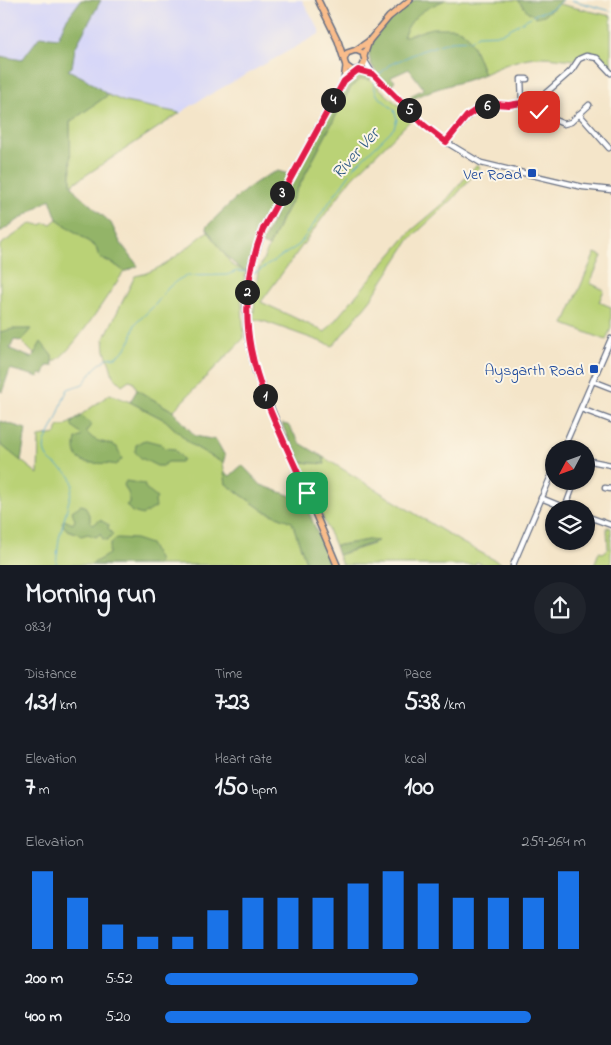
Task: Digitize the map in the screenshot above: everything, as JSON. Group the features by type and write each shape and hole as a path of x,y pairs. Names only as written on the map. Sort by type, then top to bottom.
{"main road":[{"path":"318,0 338,41 346,66 344,81"},
{"path":"344,60 346,55 368,41 390,17 410,0"},
{"path":"338,41 353,50 361,51 365,58"},
{"path":"337,565 256,373 248,336 246,306 251,267 263,229 344,81 364,66 368,41"},
{"path":"346,66 350,70 357,70"}],"street":[{"path":"446,142 473,111 494,104 509,105 534,101 546,94 586,56 597,58 610,72"},
{"path":"365,58 374,76"},
{"path":"357,70 374,76 424,125 446,142 481,163 583,186 611,190"},
{"path":"522,103 521,79 527,78"},
{"path":"534,101 540,114 560,123 568,123 589,105"},
{"path":"579,114 609,148"},
{"path":"567,440 611,338"},
{"path":"593,381 611,388"},
{"path":"581,409 611,420"},
{"path":"595,462 611,465"},
{"path":"605,488 611,489"},
{"path":"513,565 545,489"},
{"path":"541,498 546,500"},
{"path":"595,519 611,525"}],"shaded area":[{"path":"0,0 302,0 321,33 200,100 0,232"}],"green space":[{"path":"81,0 101,0 75,48 72,67 68,70 86,79 108,95 70,122 71,184 76,192 111,223 120,242 138,266 124,272 99,257 96,247 57,219 50,199 0,232 0,56 22,60 40,36 58,38 66,20"},
{"path":"415,0 445,0 431,6 415,18 410,23 403,37 432,28 461,30 467,35 472,44 484,74 429,91 413,99 410,96 424,89 409,69 391,77 395,81 390,86 380,76 370,60 370,48 386,24"},
{"path":"445,0 518,0 523,6 544,15 559,4 611,16 611,66 594,52 589,51 580,54 574,60 545,57 527,58 484,74 472,44 403,37 414,18 430,6"},
{"path":"518,0 563,0 544,15 536,17 528,12"},
{"path":"360,75 371,77 370,80 358,80 350,89 280,222 269,247 262,244 287,188 340,95 351,81"},
{"path":"363,78 370,80 413,118 351,179 261,302 325,332 411,231 443,204 477,164 480,167 452,200 410,239 371,299 333,346 253,319 258,271 280,223 350,89 357,81"},
{"path":"108,95 125,102 180,113 71,185 70,122"},
{"path":"278,171 288,174 257,235 247,272 234,264 206,227 248,188"},
{"path":"57,219 96,247 99,257 124,272 80,335 61,357 52,363 52,356 41,343 34,354 21,341 30,329 0,332 0,245 32,223 40,225 45,223 51,224"},
{"path":"208,231 232,265 246,272 241,290 244,338 173,411 137,390 133,381 129,380 122,385 113,376 105,351 104,339 135,276 165,264"},
{"path":"595,253 602,256 590,283 604,290 599,302 611,307 611,328 606,340 564,324"},
{"path":"13,329 31,329 21,341 14,340 10,349 32,358 41,342 52,356 53,366 47,366 44,375 40,374 39,377 10,369 2,392 0,391 0,332"},
{"path":"137,390 173,411 195,436 216,440 225,456 223,463 192,445 165,420 130,402"},
{"path":"110,394 165,420 192,445 223,463 226,484 264,511 292,522 307,565 0,565 0,444 38,474 39,437 56,434 59,426 65,426"},
{"path":"82,416 91,423 91,427 86,431 93,438 117,447 122,459 116,465 87,462 77,456 75,449 76,439 82,436 72,426 72,422"},
{"path":"0,421 26,429 21,461 0,444"},
{"path":"282,424 288,425 300,443 323,457 325,464 299,462"},
{"path":"146,440 161,444 165,448 174,449 183,459 181,462 168,462 162,466 157,466 141,458 135,452 136,445"},
{"path":"323,457 461,542 504,565 485,565 476,562 475,565 342,565 338,555 373,544 368,540 335,546 299,462 325,464"},
{"path":"242,465 261,485 294,497 302,496 331,565 307,565 292,522 264,511 226,484 224,472 230,476"},
{"path":"126,481 144,484 146,489 157,498 155,501 156,507 143,515 132,512 126,505 129,503 129,495 124,485"},
{"path":"81,505 85,506 90,522 93,525 100,520 109,525 108,528 113,535 107,541 100,534 96,537 88,534 81,536 67,530 63,526 62,522 64,520 73,524 75,520 72,511"},
{"path":"607,527 611,528 611,565 594,565 599,552 603,553 608,549"},
{"path":"117,538 135,539 150,544 159,561 156,565 90,565 109,554 110,545"},
{"path":"368,540 378,541 338,555 335,546"}],"waterway":[{"name":"River Ver","path":"378,76 389,65 421,51 451,41 471,40 478,35 501,34 536,14 551,9 563,0"},
{"name":"River Ver","path":"571,0 611,11"},
{"name":"River Ver","path":"253,273 299,245 356,165 394,128 397,119 394,110 377,95 374,86 376,79"},
{"name":"River Ver","path":"56,565 59,539 73,485 69,475 50,460 44,450 46,439 57,418 68,389 83,384 95,368 107,358 116,357 125,350 131,339 135,324 155,305 168,288 178,280 186,276 227,275 237,271 246,272"}],"place":[{"name":"Ver Road","path":"532,173"},
{"name":"Aysgarth Road","path":"594,369"}],"route":[{"path":"307,493 256,373 248,336 246,306 251,267 263,229 344,81 357,70 373,74 424,125 446,142 467,116 480,107 534,101 539,112"}]}
